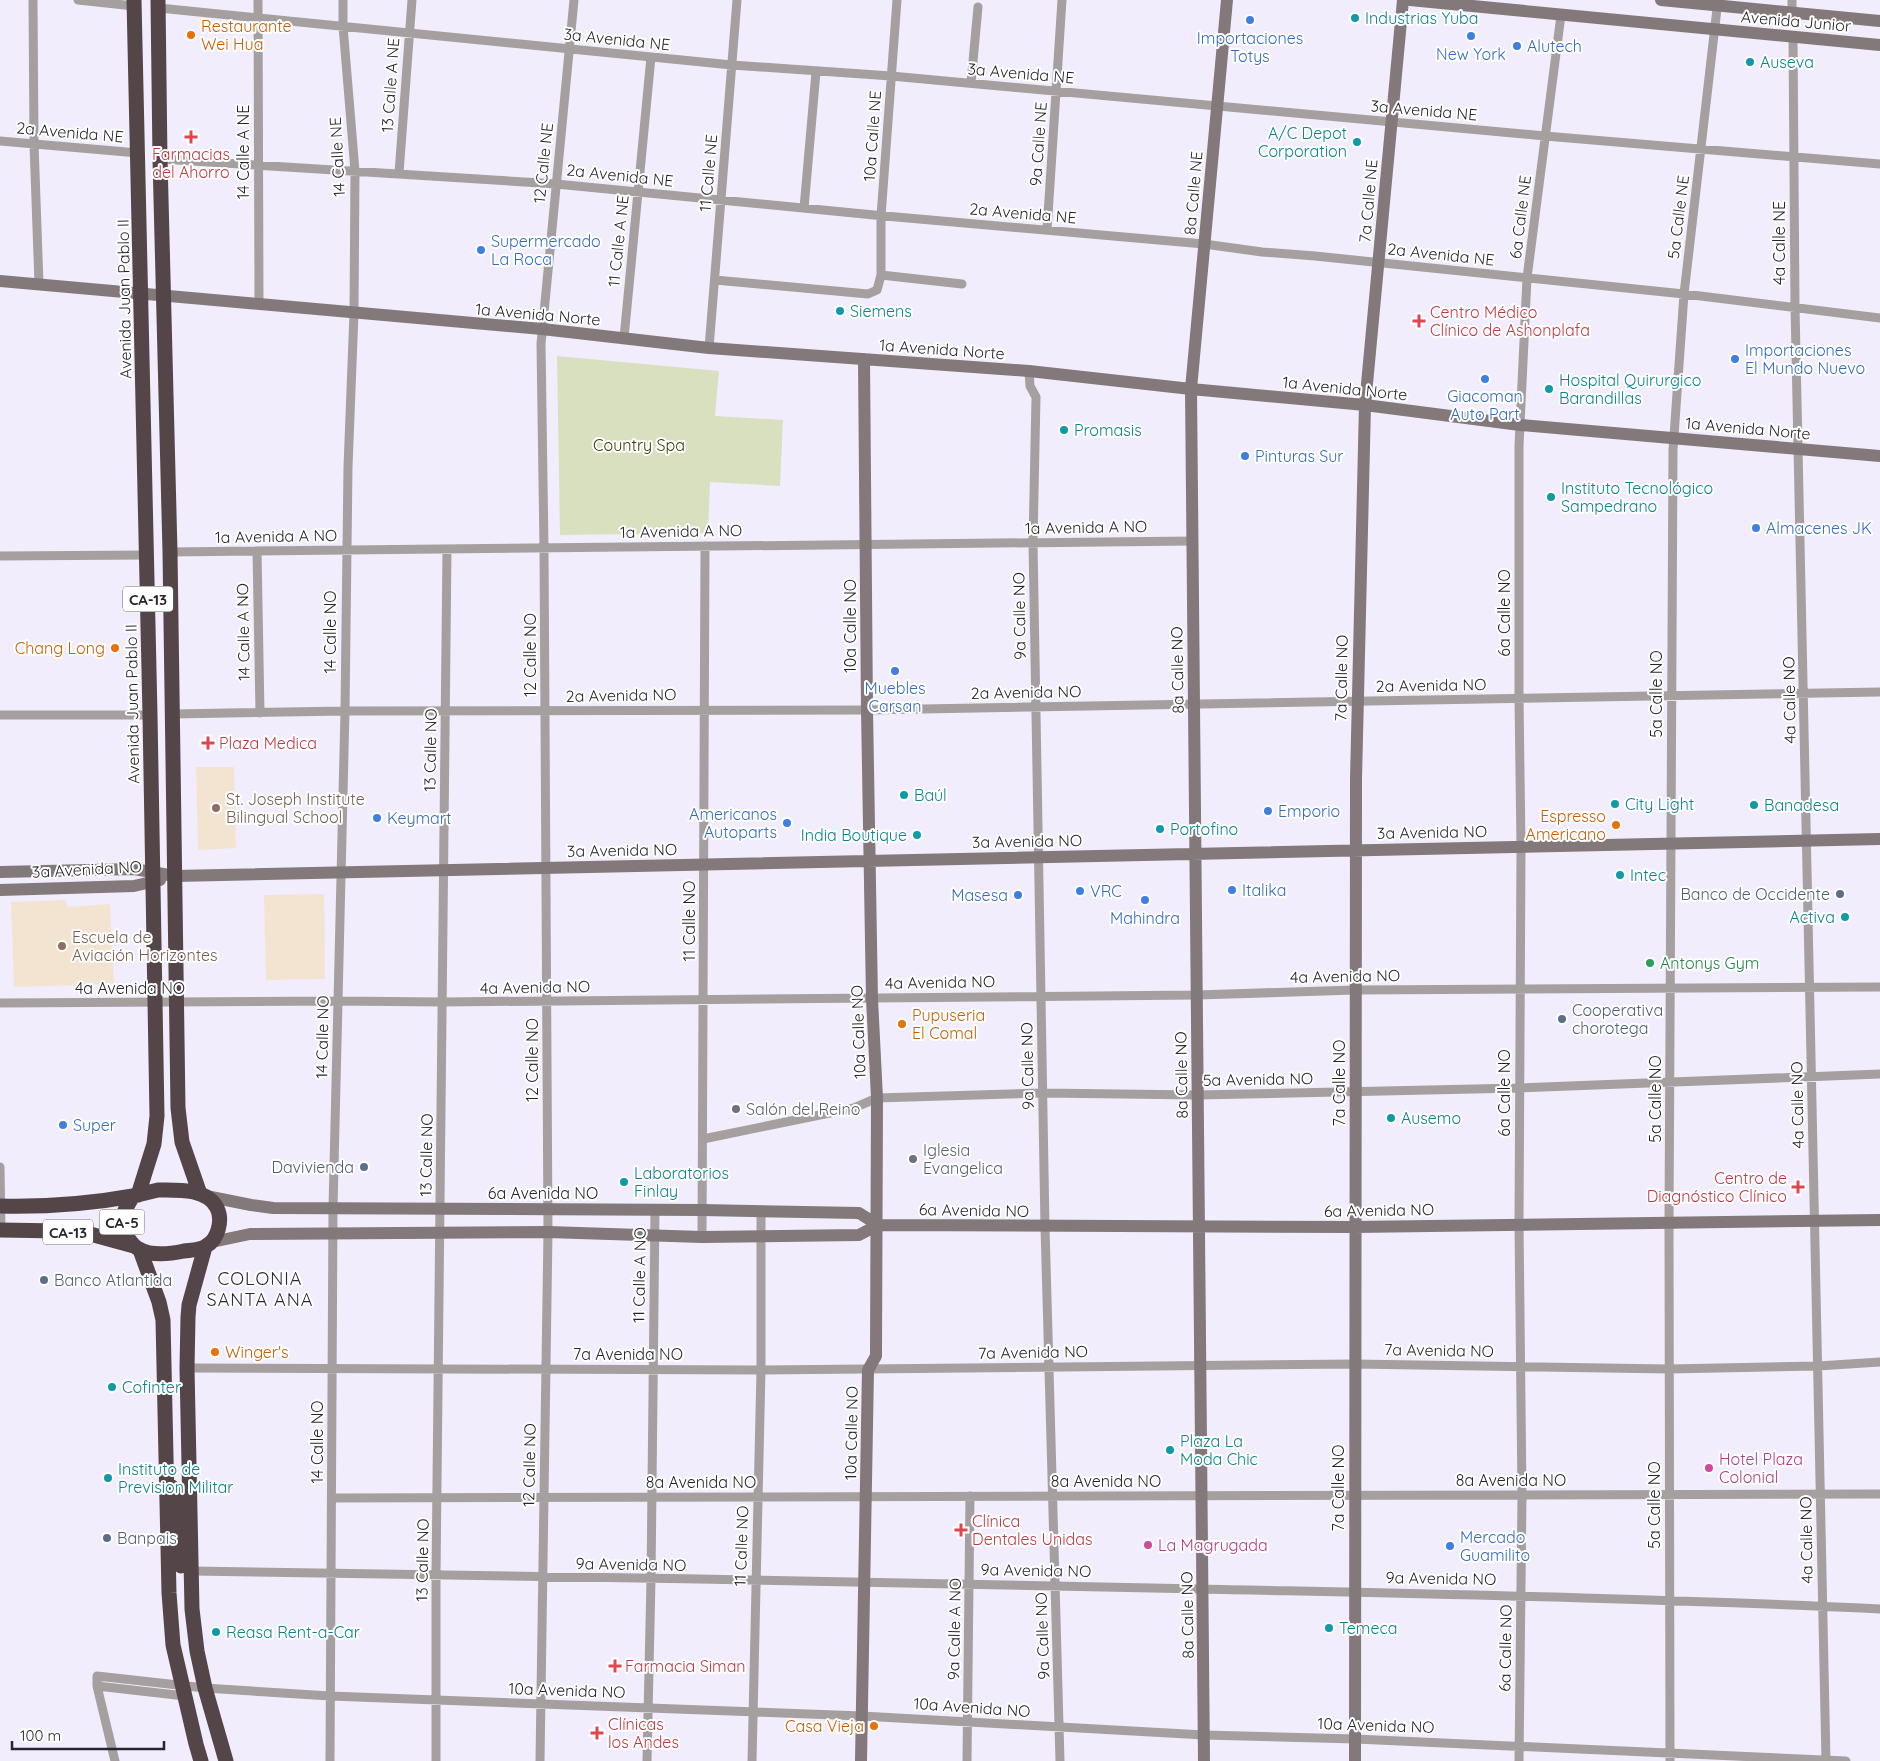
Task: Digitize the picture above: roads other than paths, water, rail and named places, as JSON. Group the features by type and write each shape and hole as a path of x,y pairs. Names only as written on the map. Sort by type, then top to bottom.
{"highway":[{"name":"Avenida Juan Pablo II","path":"134,3 147,555 157,1116 154,1144 136,1195"},
{"name":"CA-13","path":"159,4 160,159 173,714 178,1108 182,1142 203,1195"},
{"name":"CA-5","path":"201,1761 173,1646 169,1593 163,1320 159,1302 137,1248 125,1234 122,1226 124,1212 136,1195 148,1191 173,1190 203,1195"},
{"name":"CA-13","path":"0,1206 31,1207 87,1204 136,1195"},
{"path":"203,1195 217,1208 220,1220 218,1230 209,1244 189,1305 186,1368 192,1609 197,1651 205,1688 226,1761"},
{"name":"CA-13","path":"1,1230 61,1231 90,1234 137,1248"},
{"name":"CA-5","path":"137,1248 160,1254 209,1244"},
{"path":"167,1477 176,1496 178,1509 180,1564 185,1570 191,1571"}],"street":[{"path":"33,0 34,144 39,284"},
{"path":"78,0 134,3"},
{"name":"14 Calle A NE","path":"258,0 259,304"},
{"name":"14 Calle NE","path":"343,0 343,26 354,171 354,313"},
{"name":"13 Calle A NE","path":"399,173 412,0"},
{"name":"12 Calle NE","path":"542,329 574,0"},
{"name":"11 Calle NE","path":"709,348 737,0"},
{"name":"10a Calle NE","path":"881,275 881,216 897,0"},
{"name":"9a Calle NE","path":"1047,230 1062,0"},
{"name":"8a Calle NE","path":"1191,389 1227,0"},
{"name":"7a Calle NE","path":"1365,405 1403,0"},
{"name":"Avenida Junior","path":"1410,0 1880,45"},
{"name":"Avenida Junior","path":"1661,0 1792,6 1880,21"},
{"name":"5a Calle NE","path":"1675,438 1684,294 1717,3"},
{"name":"3a Avenida NE","path":"159,4 258,18 732,65 891,76 1700,150 1880,164"},
{"path":"971,83 978,7"},
{"name":"6a Calle NE","path":"1520,425 1527,278 1561,14"},
{"name":"4a Calle NE","path":"1793,37 1795,307 1799,449"},
{"name":"11 Calle A NE","path":"624,338 651,57"},
{"path":"804,208 816,72"},
{"name":"2a Avenida NE","path":"0,141 138,153"},
{"name":"2a Avenida NE","path":"160,159 556,184 722,199 881,216 1204,244 1262,252 1378,262 1684,294 1880,318"},
{"path":"714,280 868,294 877,290 881,275 962,284"},
{"name":"1a Avenida Norte","path":"0,281 542,329 709,348 1028,372 1365,405 1520,425 1880,456"},
{"name":"14 Calle NO","path":"330,1761 333,1208 346,550 354,313"},
{"name":"12 Calle NO","path":"540,1761 548,1232 542,329"},
{"name":"10a Calle NO","path":"861,1761 868,1370 876,1356 878,1225 877,1098 872,999 866,710 864,359"},
{"name":"9a Calle NO","path":"1028,372 1030,386 1036,397 1033,542 1038,857 1060,1761"},
{"name":"8a Calle NO","path":"1191,389 1204,1761"},
{"name":"7a Calle NO","path":"1355,1761 1354,1227 1357,701 1365,405"},
{"name":"6a Calle NO","path":"1519,1761 1522,1495 1519,1224 1521,847 1519,698 1520,425"},
{"name":"5a Calle NO","path":"1670,1757 1669,1222 1671,696 1673,458 1675,438"},
{"name":"4a Calle NO","path":"1799,449 1826,1761"},
{"name":"1a Avenida A NO","path":"170,552 1192,540"},
{"name":"11 Calle NO","path":"702,1237 705,546"},
{"name":"13 Calle NO","path":"436,1761 436,1576 447,549"},
{"name":"14 Calle A NO","path":"257,551 260,712"},
{"path":"0,556 147,555"},
{"name":"2a Avenida NO","path":"173,714 344,711 866,710 1880,692"},
{"path":"0,715 150,715"},
{"name":"3a Avenida NO","path":"0,890 134,886 153,877 175,876 1880,839"},
{"name":"3a Avenida NO","path":"0,872 134,869 153,877"},
{"name":"4a Avenida NO","path":"0,1003 872,999 1197,995 1355,990 1880,987"},
{"name":"5a Avenida NO","path":"703,1139 854,1108 877,1098 1043,1093 1198,1095 1355,1092 1519,1088 1880,1074"},
{"path":"0,1168 1,1230"},
{"name":"6a Avenida NO","path":"203,1195 273,1208 702,1210 859,1213 878,1225"},
{"name":"11 Calle A NO","path":"647,1761 655,1210"},
{"name":"11 Calle NO","path":"752,1761 758,1497 761,1211"},
{"name":"6a Avenida NO","path":"209,1244 250,1234 548,1232 702,1237 859,1235 878,1225 1354,1227 1880,1220"},
{"name":"7a Avenida NO","path":"186,1368 868,1370 1049,1366 1355,1364 1669,1369 1818,1366 1880,1362"},
{"name":"8a Avenida NO","path":"332,1498 1880,1494"},
{"name":"9a Calle A NO","path":"967,1761 970,1496"},
{"name":"9a Avenida NO","path":"191,1571 755,1581 1055,1584 1202,1589 1521,1595 1880,1609"},
{"name":"10a Avenida NO","path":"184,1690 96,1676 97,1686 184,1690 205,1688 330,1696 862,1716 1204,1735 1519,1745 1670,1757 1846,1761"},
{"path":"97,1686 114,1761"}],"place":[{"name":"Industrias Yuba","path":"1355,18"},
{"name":"Importaciones Totys","path":"1250,20"},
{"name":"Restaurante Wei Hua","path":"191,35"},
{"name":"New York","path":"1471,36"},
{"name":"Alutech","path":"1517,46"},
{"name":"Auseva","path":"1750,62"},
{"name":"Farmacias del Ahorro","path":"191,137"},
{"name":"A/C Depot Corporation","path":"1357,142"},
{"name":"Supermercado La Roca","path":"481,250"},
{"name":"Siemens","path":"840,311"},
{"name":"Centro Médico Clínico de Ashonplafa","path":"1419,321"},
{"name":"Importaciones El Mundo Nuevo","path":"1735,359"},
{"name":"Giacoman Auto Part","path":"1485,379"},
{"name":"Hospital Quirurgico Barandillas","path":"1549,389"},
{"name":"Promasis","path":"1064,430"},
{"name":"Pinturas Sur","path":"1245,456"},
{"name":"Instituto Tecnológico Sampedrano","path":"1551,497"},
{"name":"Almacenes JK","path":"1756,528"},
{"name":"Chang Long","path":"115,648"},
{"name":"Muebles Carsan","path":"895,671"},
{"name":"Plaza Medica","path":"208,743"},
{"name":"Baúl","path":"904,795"},
{"name":"City Light","path":"1615,804"},
{"name":"Banadesa","path":"1754,805"},
{"name":"St. Joseph Institute Bilingual School","path":"216,808"},
{"name":"Emporio","path":"1268,811"},
{"name":"Keymart","path":"377,818"},
{"name":"Americanos Autoparts","path":"787,823"},
{"name":"Espresso Americano","path":"1616,825"},
{"name":"Portofino","path":"1160,829"},
{"name":"India Boutique","path":"917,835"},
{"name":"Intec","path":"1620,875"},
{"name":"Italika","path":"1232,890"},
{"name":"VRC","path":"1080,891"},
{"name":"Banco de Occidente","path":"1840,894"},
{"name":"Masesa","path":"1018,895"},
{"name":"Mahindra","path":"1145,900"},
{"name":"Activa","path":"1845,917"},
{"name":"Escuela de Aviación Horizontes","path":"62,946"},
{"name":"Antonys Gym","path":"1650,963"},
{"name":"Cooperativa chorotega","path":"1562,1019"},
{"name":"Pupuseria El Comal","path":"902,1024"},
{"name":"Salón del Reino","path":"736,1109"},
{"name":"Ausemo","path":"1391,1118"},
{"name":"Super","path":"63,1125"},
{"name":"Iglesia Evangelica","path":"913,1159"},
{"name":"Davivienda","path":"364,1167"},
{"name":"Laboratorios Finlay","path":"624,1182"},
{"name":"Centro de Diagnóstico Clínico","path":"1798,1187"},
{"name":"Banco Atlantida","path":"44,1280"},
{"name":"Winger's","path":"215,1352"},
{"name":"Cofinter","path":"112,1387"},
{"name":"Plaza La Moda Chic","path":"1170,1450"},
{"name":"Hotel Plaza Colonial","path":"1709,1468"},
{"name":"Instituto de Prevision Militar","path":"108,1478"},
{"name":"Clínica Dentales Unidas","path":"961,1530"},
{"name":"Banpais","path":"107,1538"},
{"name":"La Magrugada","path":"1148,1545"},
{"name":"Mercado Guamilito","path":"1450,1546"},
{"name":"Temeca","path":"1329,1628"},
{"name":"Reasa Rent-a-Car","path":"216,1632"},
{"name":"Farmacia Siman","path":"615,1666"},
{"name":"Casa Vieja","path":"874,1726"},
{"name":"Clínicas los Andes","path":"597,1733"}],"district":[{"name":"COLONIA SANTA ANA","path":"260,1288"}],"park label":[{"name":"Country Spa","path":"639,445"}]}
